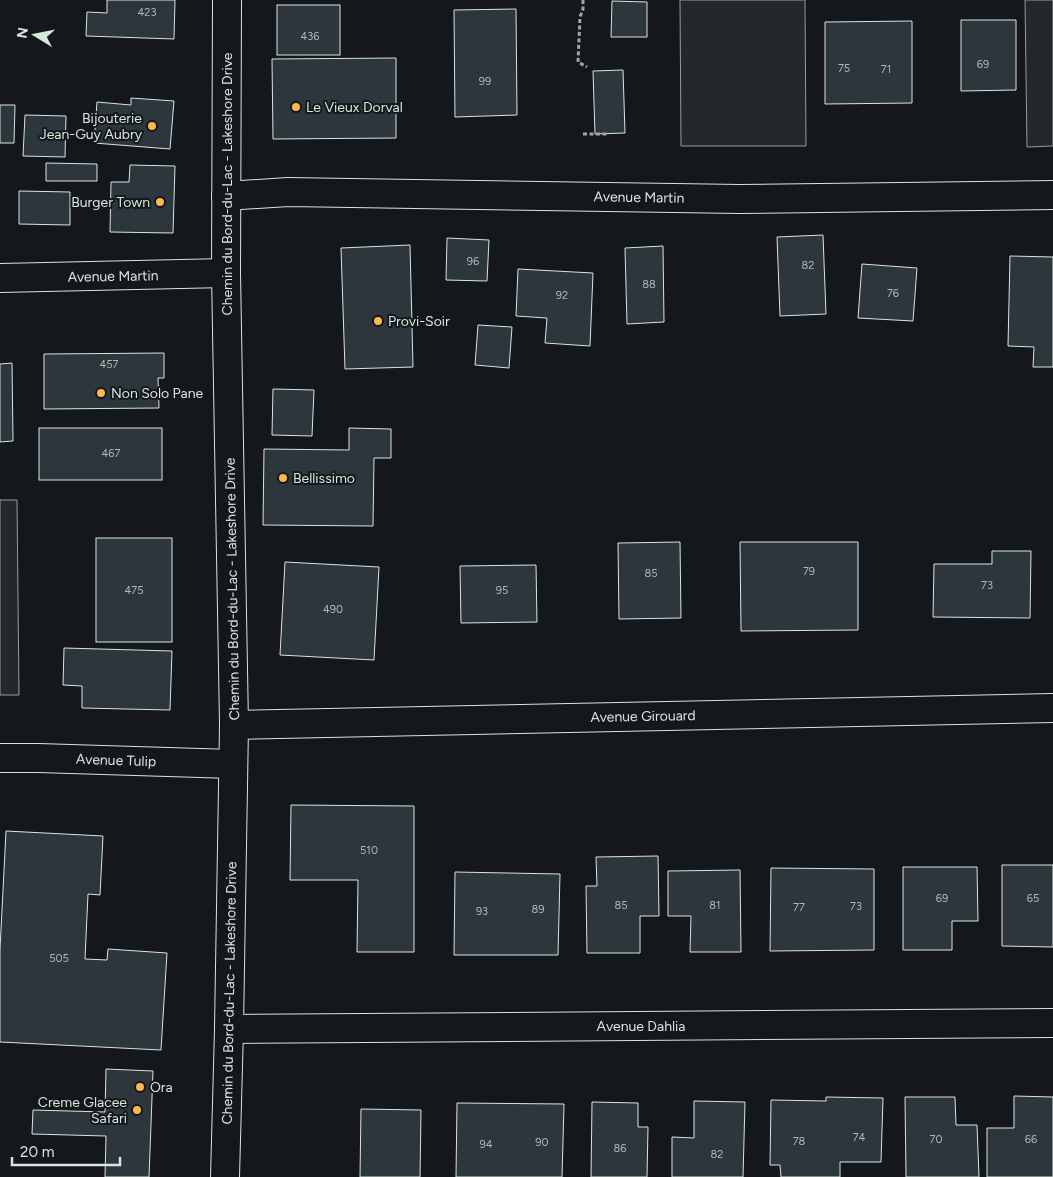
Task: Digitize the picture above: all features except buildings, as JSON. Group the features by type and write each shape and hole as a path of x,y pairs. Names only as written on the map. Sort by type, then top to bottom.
{"street":[{"name":"Chemin du Bord-du-Lac - Lakeshore Drive","path":"224,1177 229,1028 234,725 226,273 227,0"},
{"name":"Avenue Martin","path":"226,196 288,192 740,198 1053,195"},
{"name":"Avenue Martin","path":"0,278 226,273"},
{"name":"Avenue Girouard","path":"234,725 1053,708"},
{"name":"Avenue Tulip","path":"0,758 233,764"},
{"name":"Avenue Dahlia","path":"229,1028 1053,1023"}],"path":[{"path":"583,0 580,17 578,62 587,67"},
{"path":"583,134 607,134"}],"shaded area":[{"path":"680,0 805,0 806,146 681,146"},
{"path":"1025,0 1053,0 1053,146 1027,147"},
{"path":"0,500 17,500 19,695 0,695"}],"place":[{"name":"Le Vieux Dorval","path":"296,107"},
{"name":"Bijouterie Jean-Guy Aubry","path":"152,126"},
{"name":"Burger Town","path":"160,202"},
{"name":"Provi-Soir","path":"378,321"},
{"name":"Non Solo Pane","path":"101,393"},
{"name":"Bellissimo","path":"283,478"},
{"name":"Ora","path":"140,1087"},
{"name":"Creme Glacee Safari","path":"137,1110"}]}
